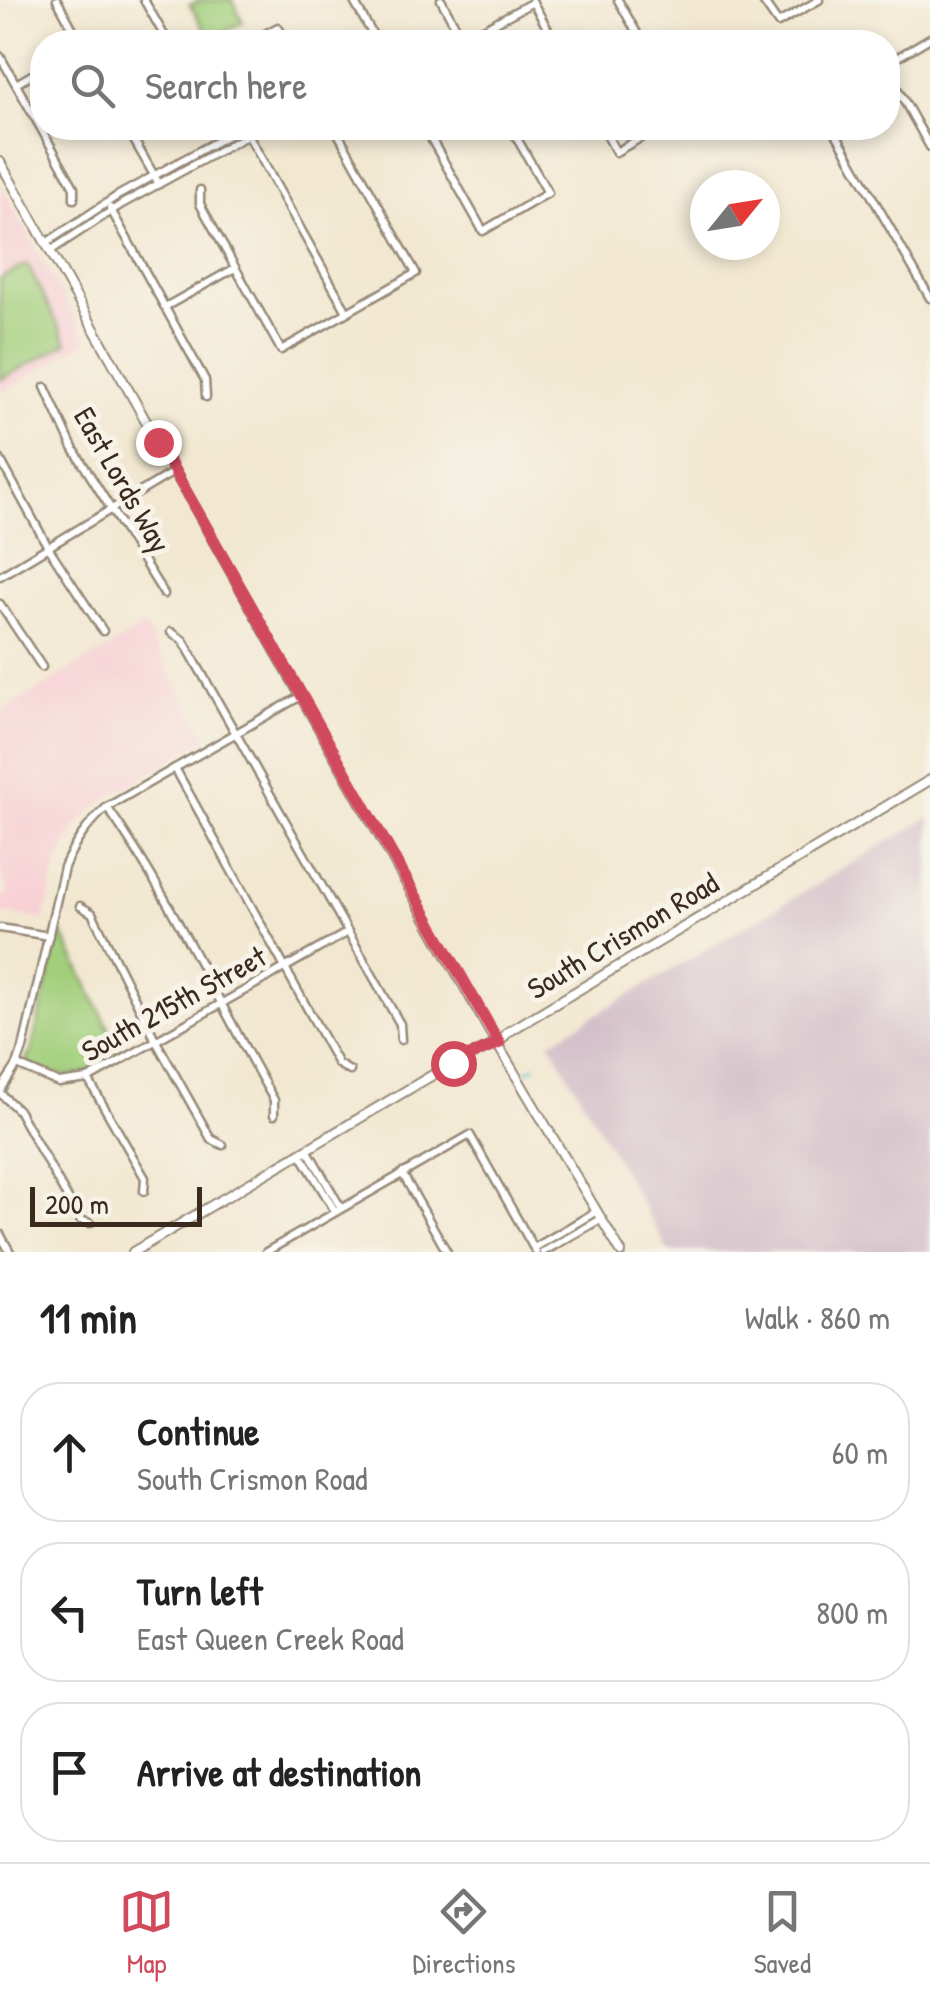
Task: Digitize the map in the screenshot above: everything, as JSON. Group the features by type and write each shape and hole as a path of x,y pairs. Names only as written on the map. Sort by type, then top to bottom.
{"main road":[{"path":"0,162 621,1252"},
{"name":"South Crismon Road","path":"134,1252 453,1063 499,1043 508,1032 930,780"}],"street":[{"path":"56,0 73,30"},
{"path":"144,0 161,30"},
{"path":"353,0 370,30"},
{"path":"441,0 457,30"},
{"path":"618,0 635,30"},
{"path":"762,0 778,23 818,0"},
{"path":"483,30 532,1 548,30"},
{"path":"900,56 930,38"},
{"path":"0,56 30,109"},
{"path":"16,84 30,76"},
{"path":"900,93 930,147"},
{"path":"48,140 74,186 74,200"},
{"path":"134,140 159,184"},
{"path":"48,247 154,176 224,140"},
{"path":"109,207 159,184 228,140"},
{"path":"250,140 348,312"},
{"path":"200,190 200,204 281,350 416,273 341,140"},
{"path":"432,140 483,231 548,193 519,140"},
{"path":"610,140 616,152 637,140"},
{"path":"842,140 930,298"},
{"path":"109,207 206,380 206,397"},
{"path":"165,308 235,268"},
{"name":"East Lords Way","path":"45,388 73,448 164,594"},
{"path":"0,459 48,547 103,631"},
{"path":"0,576 175,471"},
{"path":"0,604 42,667"},
{"path":"172,632 183,640 400,1024 400,1040"},
{"path":"90,1223 80,1220 18,1110 0,1092 17,1065 64,867 76,841 107,807 302,695"},
{"path":"175,768 338,1064 350,1071"},
{"path":"107,807 162,891 274,1100 274,1115"},
{"path":"80,906 92,914 211,1139 223,1145"},
{"path":"0,928 49,936"},
{"name":"South 215th Street","path":"17,1065 59,1083 88,1079 348,932"},
{"path":"88,1079 145,1178 144,1191"},
{"path":"266,1252 470,1136 534,1250 599,1215"},
{"path":"304,1151 338,1210"},
{"path":"402,1173 447,1252"},
{"path":"544,1252 599,1215"},
{"path":"0,1234 10,1252"}],"shaded area":[{"path":"0,184 88,341 0,393"},
{"path":"144,626 208,739 99,803 74,829 58,861 44,920 0,915 0,898 9,892 0,876 0,712"},
{"path":"930,817 930,1252 669,1252 550,1042"}],"green space":[{"path":"201,0 232,0 243,22 227,30 205,30 190,5"},
{"path":"27,264 67,343 0,380 0,279"},
{"path":"60,929 121,1053 76,1075 42,1070 26,1059 31,1052"}],"waterway":[{"path":"525,1072 536,1066"}],"route":[{"path":"158,442 499,1043 453,1063"}]}
